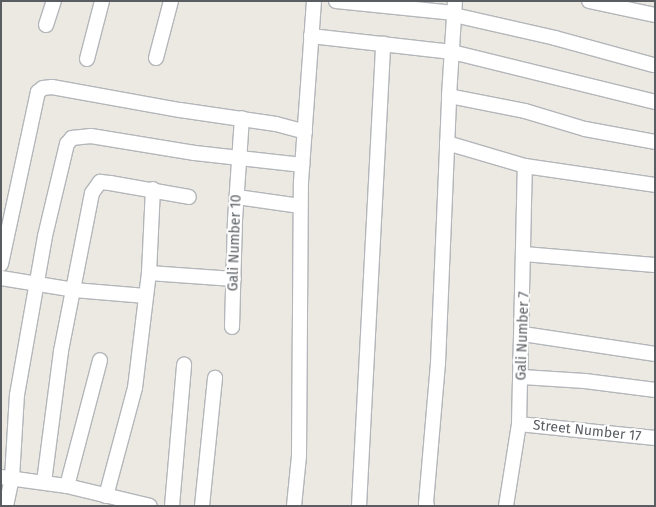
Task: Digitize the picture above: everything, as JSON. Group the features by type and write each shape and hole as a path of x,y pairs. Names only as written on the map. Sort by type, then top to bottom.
{"street":[{"path":"46,25 54,1"},
{"path":"87,59 102,1"},
{"path":"156,58 171,1"},
{"path":"294,506 299,456 300,206 310,36 314,1"},
{"path":"336,1 455,10 653,64"},
{"path":"589,1 655,15"},
{"path":"427,506 438,363 449,96 455,10"},
{"path":"310,36 452,52 655,102"},
{"path":"359,506 383,44"},
{"path":"1,264 38,92 43,88 242,118 276,124 305,132"},
{"path":"449,96 525,111 585,129 655,142"},
{"name":"Gali Number 10","path":"232,327 242,118"},
{"path":"6,506 6,478 17,396 37,283 66,144 72,138 90,136 240,159 302,165"},
{"path":"447,143 525,166 655,185"},
{"name":"Gali Number 7","path":"506,506 519,424 522,377 525,166"},
{"path":"44,482 60,351 95,186 100,182 110,183 189,197"},
{"path":"106,496 135,388 149,273 153,190"},
{"path":"237,197 300,206"},
{"path":"524,254 655,265"},
{"path":"149,273 234,279"},
{"path":"1,278 74,290 146,296"},
{"path":"523,334 655,354"},
{"path":"67,486 100,360"},
{"path":"172,506 184,364"},
{"path":"522,377 586,380 655,390"},
{"path":"202,506 215,378"},
{"name":"Street Number 17","path":"519,424 655,438"},
{"path":"6,478 67,486 150,506"}]}
